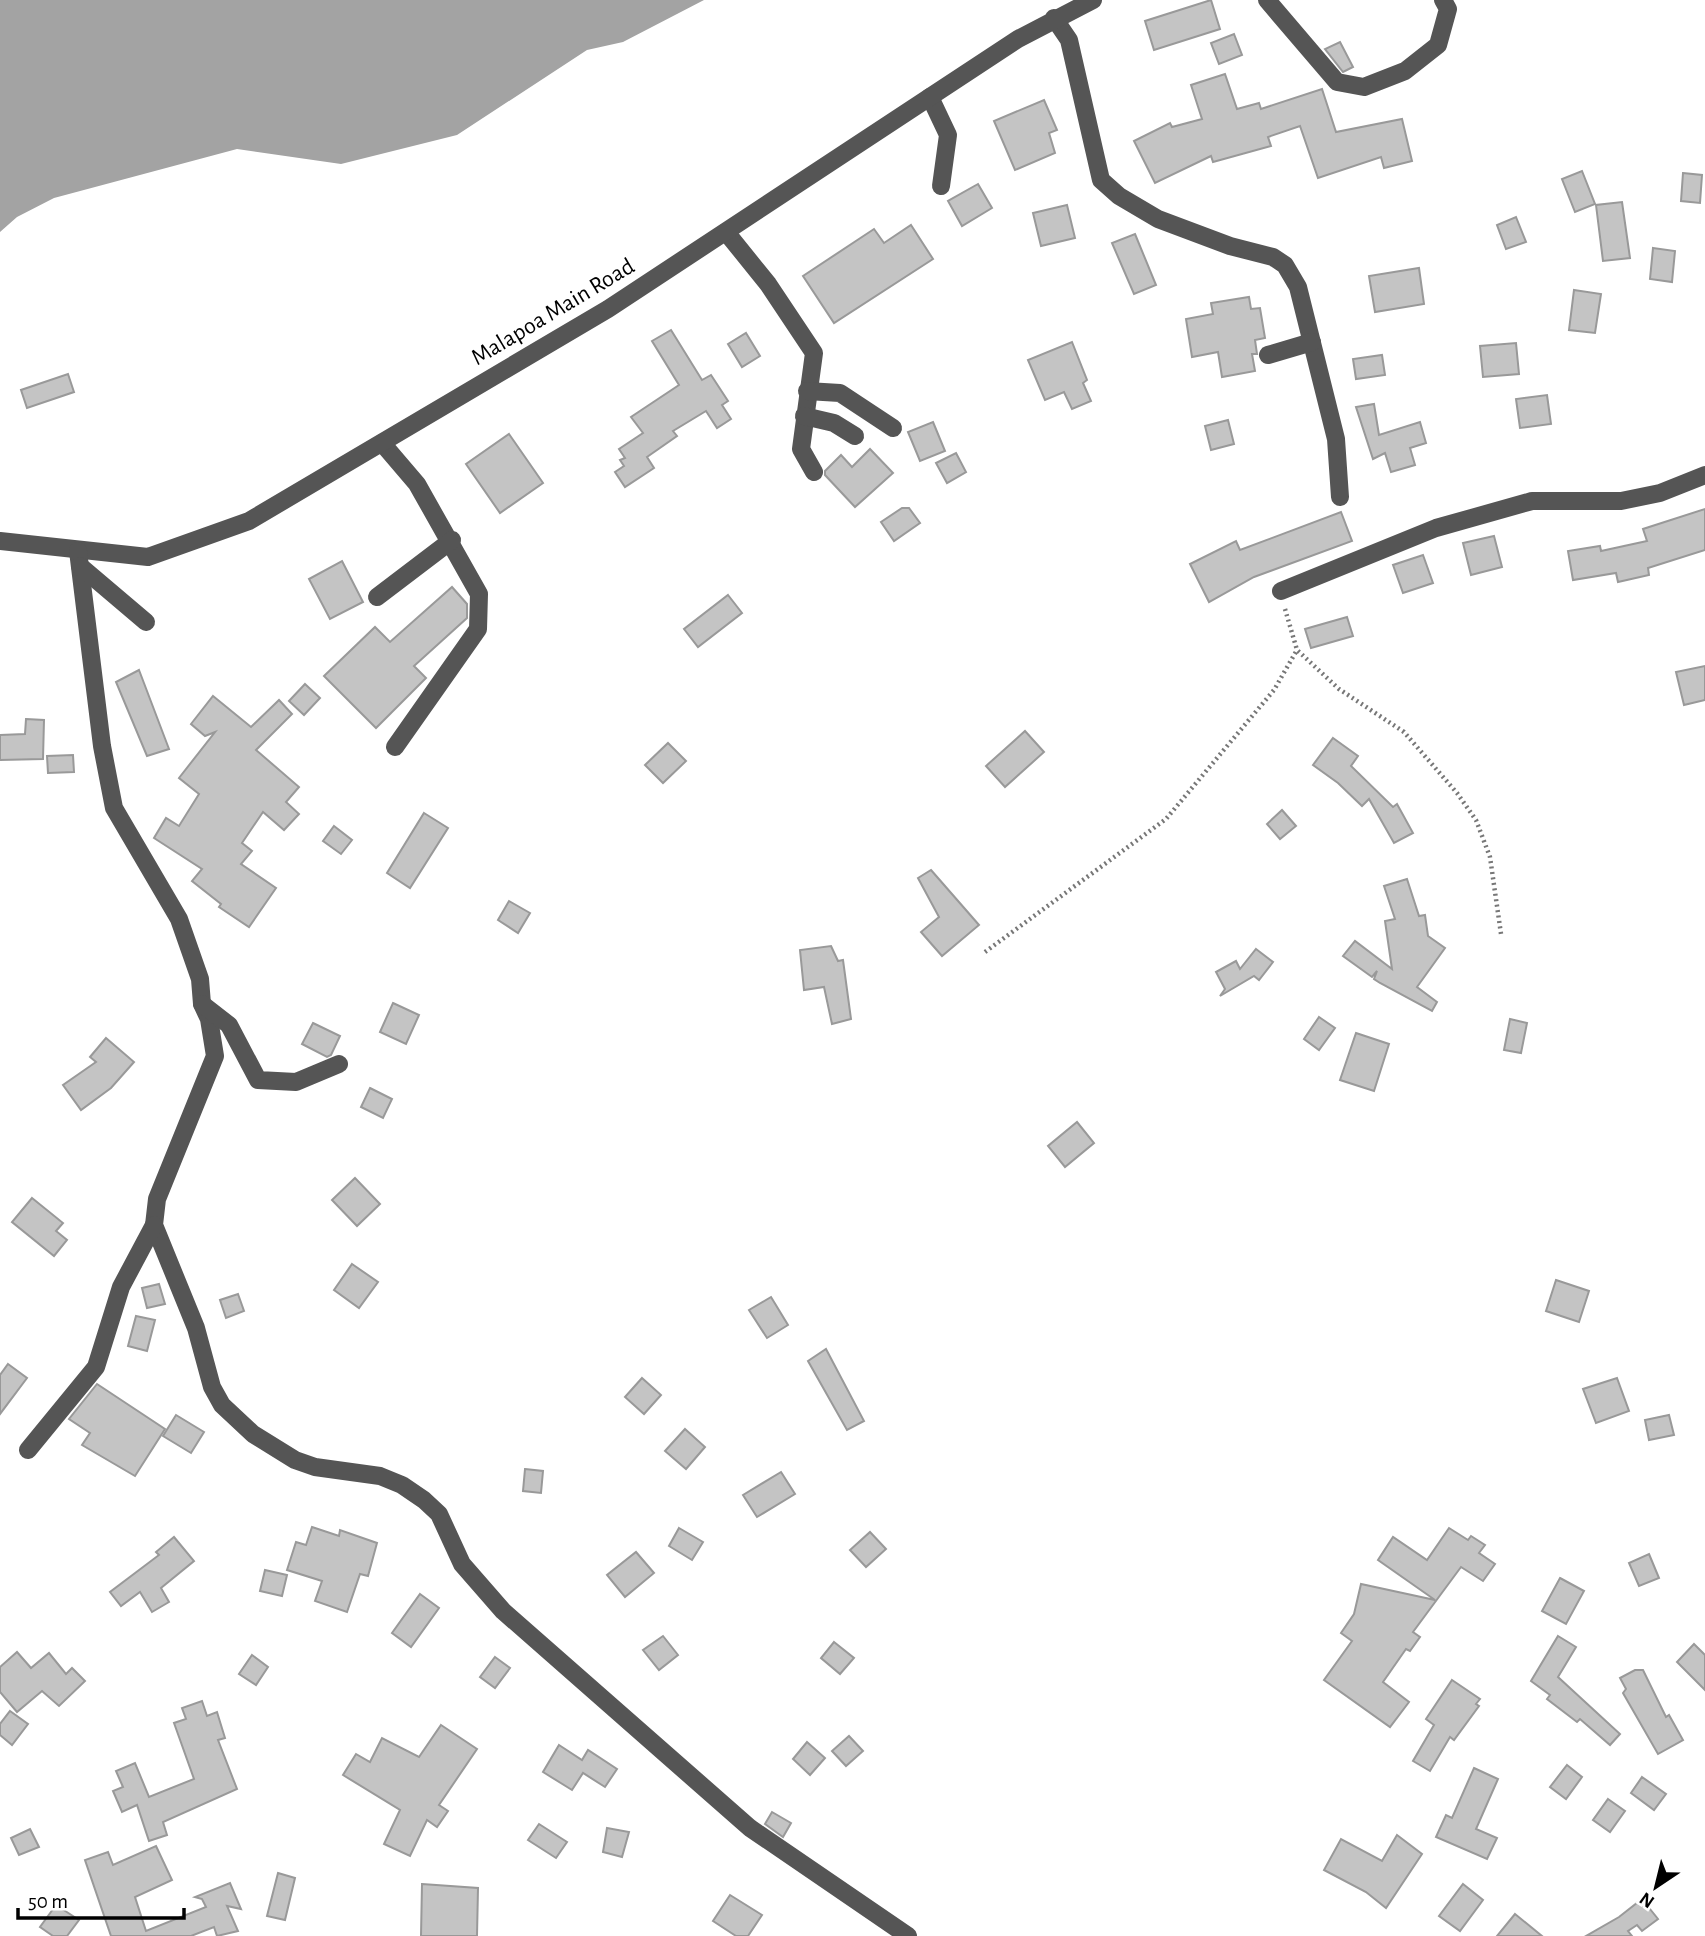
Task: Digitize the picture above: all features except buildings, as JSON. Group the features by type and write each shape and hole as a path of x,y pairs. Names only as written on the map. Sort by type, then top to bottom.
{"street":[{"name":"Malapoa Main Road","path":"0,541 79,558 148,557 249,522 608,309 930,97 1077,4 1093,0"},
{"path":"1267,0 1337,82 1364,87 1405,71 1438,45 1448,9 1443,0"},
{"path":"1054,18 1069,40 1101,180 1119,196 1158,219 1230,246 1273,257 1284,265 1298,287 1336,439 1340,497"},
{"path":"930,97 948,135 940,186"},
{"path":"726,232 768,284 814,353 801,449 814,472"},
{"path":"1268,355 1312,342"},
{"path":"807,391 840,393 893,428"},
{"path":"804,416 834,423 855,436"},
{"path":"382,443 417,484 452,540 479,594 478,629 395,747"},
{"path":"1281,592 1411,537 1532,501 1587,503 1634,498 1660,493 1705,475"},
{"path":"377,597 452,540"},
{"path":"79,558 146,622"},
{"path":"28,1450 96,1367 121,1287 154,1225 157,1199 215,1056 209,1019 202,1004 200,979 180,919 114,808 102,746 79,558"},
{"path":"202,1004 229,1025 258,1080 296,1082 339,1064"},
{"path":"154,1225 196,1328 212,1387 233,1418 274,1449 295,1460 315,1466 380,1476 402,1485 424,1500 439,1514 462,1564 503,1611 750,1828 908,1936"}],"path":[{"path":"1281,592 1292,640 1297,650 1339,689 1404,732 1457,793 1485,838 1500,934"},
{"path":"985,952 1166,819 1274,690 1297,650"}],"shaded area":[{"path":"0,0 704,0 623,42 587,50 457,135 341,164 237,149 54,198 17,217 0,232"}]}
